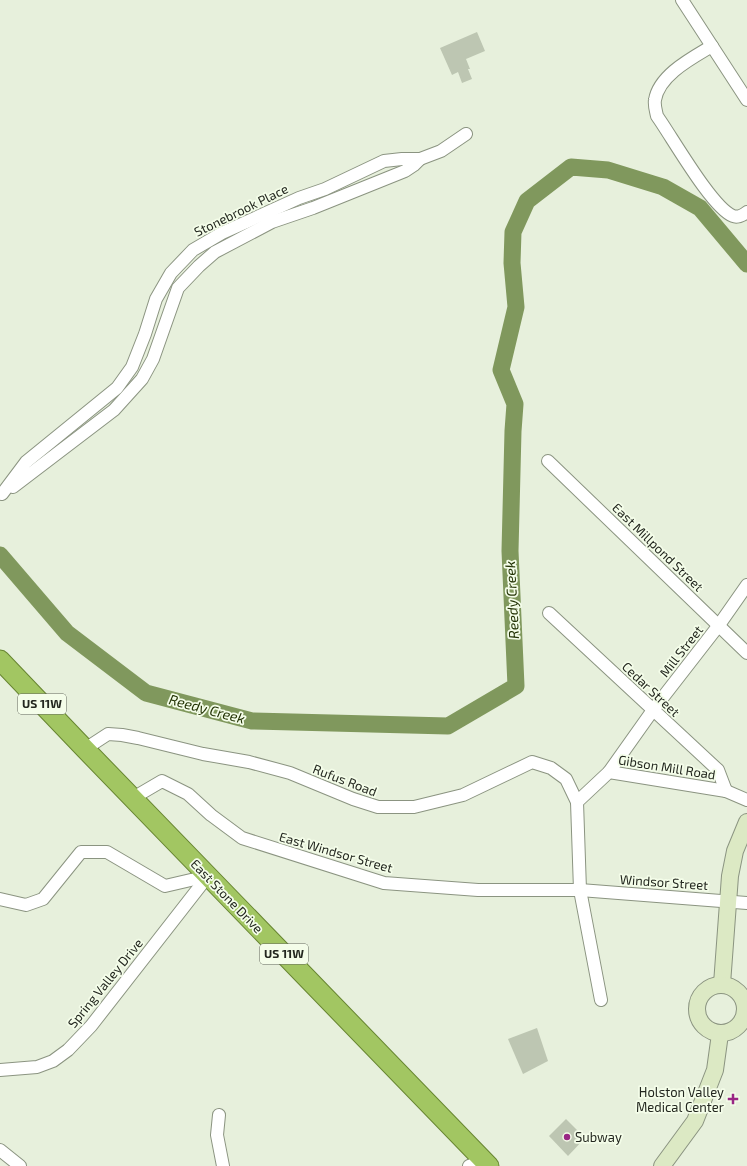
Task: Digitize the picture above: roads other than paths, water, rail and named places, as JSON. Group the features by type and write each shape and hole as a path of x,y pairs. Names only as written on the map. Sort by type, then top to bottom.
{"highway":[{"name":"East Stone Drive","path":"0,660 208,876 480,1164"}],"main road":[{"path":"722,984 730,876 735,851 747,822"},
{"path":"722,984 736,990 741,996 745,1011 740,1025 734,1030 720,1034 712,1032 700,1023 697,1016 697,1000 707,988 722,984"},
{"path":"662,1166 695,1120 716,1070 720,1034"}],"street":[{"path":"682,0 747,100"},
{"path":"712,46 682,65 667,77 659,90 655,102 657,116 710,194 722,208 737,217 747,212"},
{"name":"Stonebrook Place","path":"1,495 26,462 117,388 132,367 145,334 156,299 171,273 193,250 228,230 299,198 325,189 384,161 402,158 420,159 441,151 466,134"},
{"name":"Stonebrook Place","path":"1,495 114,410 142,379 153,359 178,288 215,252 272,222 313,208 405,171 420,159"},
{"name":"East Millpond Street","path":"548,461 747,653"},
{"name":"Mill Street","path":"609,772 653,710 719,625 747,585"},
{"name":"Cedar Street","path":"550,613 718,770 726,791"},
{"name":"Rufus Road","path":"85,749 108,734 138,738 203,754 250,762 290,773 353,799 378,807 414,807 463,795 532,762 551,768 566,779 577,802"},
{"name":"Gibson Mill Road","path":"577,802 609,772 726,791 747,800"},
{"name":"East Windsor Street","path":"133,798 162,781 188,794 211,816 242,838 384,883 478,890 580,890"},
{"path":"577,802 580,890 601,1000"},
{"path":"0,899 26,905 42,899 81,852 107,852 165,886 208,876"},
{"name":"Spring Valley Drive","path":"0,1070 37,1067 53,1061 68,1050 91,1026 208,876"},
{"name":"Windsor Street","path":"580,890 747,903"},
{"path":"219,1115 217,1135 223,1166"},
{"path":"0,1150 20,1166"}],"waterway":[{"name":"Reedy Creek","path":"0,555 67,633 146,693 252,721 448,726 516,686 510,551 515,404 501,370 516,307 512,263 513,232 527,201 571,167 608,170 663,187 700,208 747,264"}],"place":[{"name":"Holston Valley Medical Center","path":"733,1099"},
{"name":"Subway","path":"567,1137"}]}
